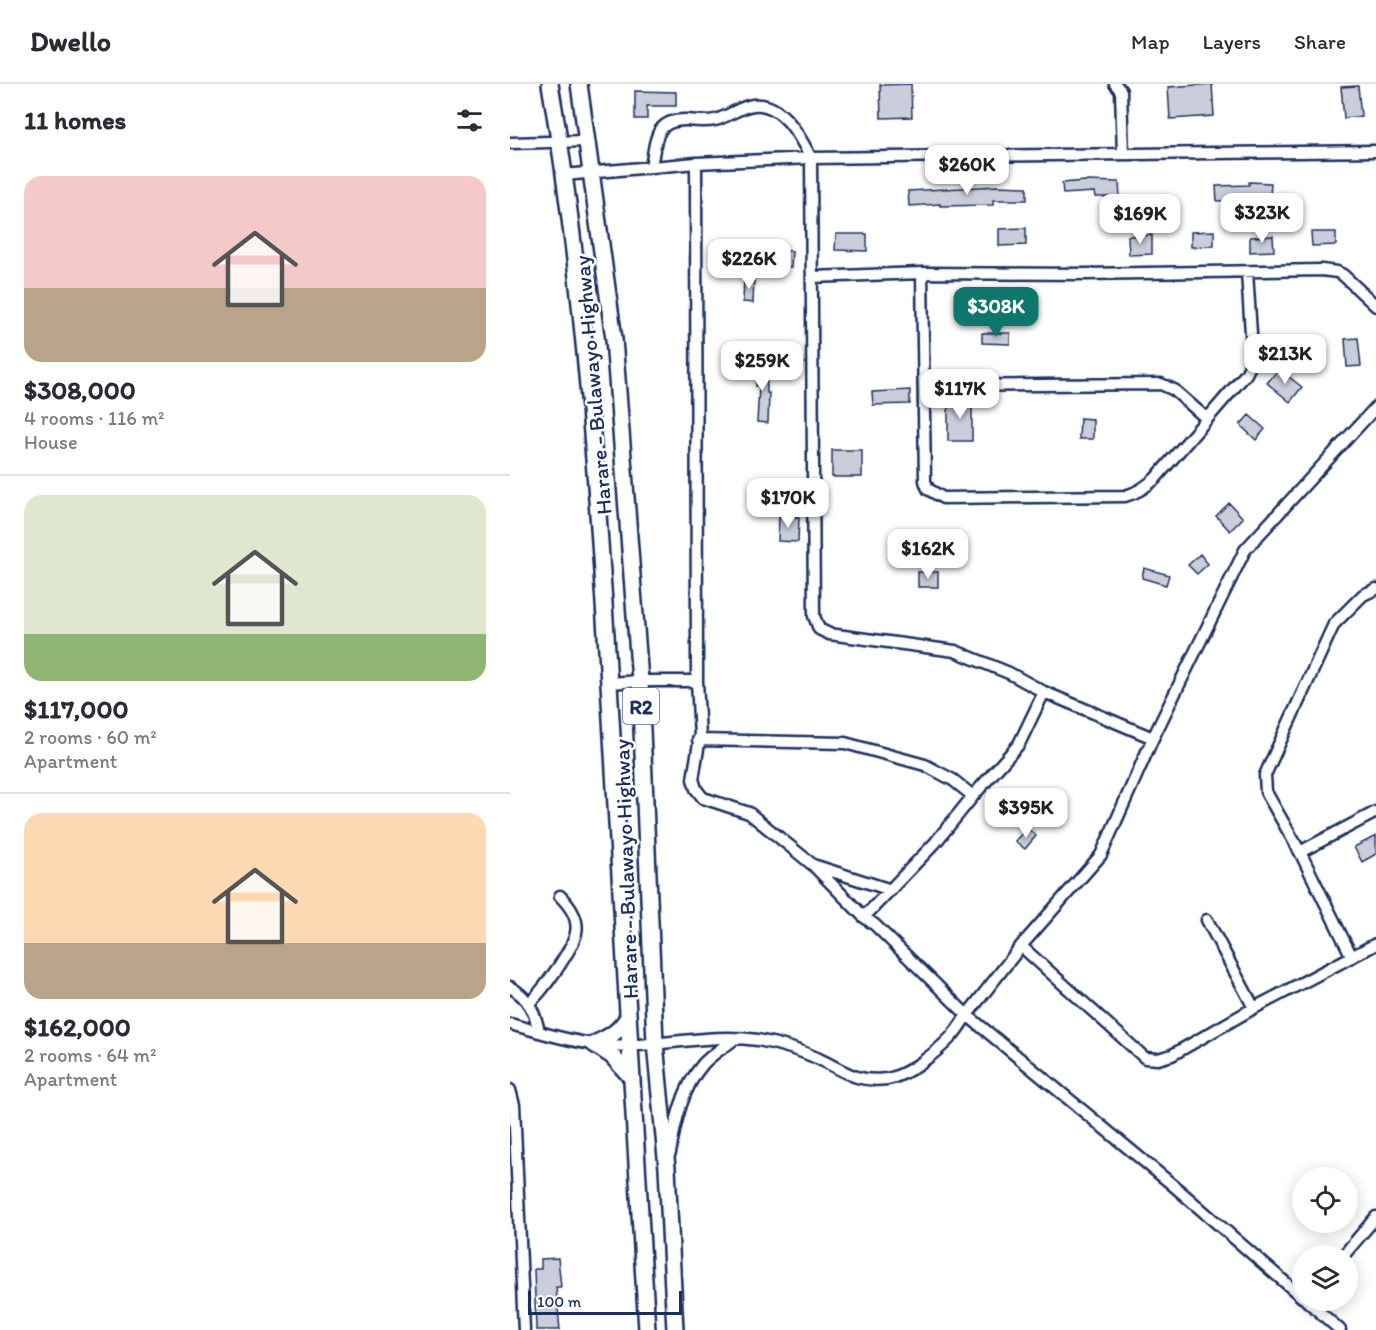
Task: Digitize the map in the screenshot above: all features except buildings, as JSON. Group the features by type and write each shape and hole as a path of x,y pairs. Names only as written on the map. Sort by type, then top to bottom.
{"highway":[{"name":"Harare - Bulawayo Highway","path":"550,84 581,308 604,589 647,1330"},
{"name":"Harare - Bulawayo Highway","path":"579,84 614,339 640,681 656,1043 667,1168 675,1330"},
{"path":"594,1044 612,1036 622,1028 628,1017"},
{"path":"594,1044 612,1056 631,1077"}],"street":[{"path":"1115,84 1121,91 1124,154"},
{"path":"651,167 659,129 666,122 717,120 734,110 753,105 762,105 772,109 787,120 811,158 811,450 814,616 819,629 829,634 955,651 1153,738"},
{"path":"510,142 588,141"},
{"path":"564,175 696,163 811,158 1376,151"},
{"path":"696,163 697,681 700,737 693,779 696,789 703,798 749,813 813,865 967,1015 1174,1186 1292,1288"},
{"path":"812,277 922,273 1085,274 1322,270 1337,272 1376,306"},
{"path":"922,273 925,481 928,489 943,498 1125,496 1136,493 1155,479 1246,374 1252,362 1246,272"},
{"path":"925,386 1161,384 1173,390 1206,418"},
{"path":"510,1024 594,1044 630,1045 697,1038 757,1040 790,1048 819,1059 855,1078 889,1079 910,1070 952,1037 1021,946 1101,855 1153,738 1245,550 1376,407"},
{"path":"1352,957 1300,852 1266,792 1265,775 1334,624 1363,595 1376,589"},
{"path":"609,683 697,681"},
{"path":"864,917 935,843 972,796 1019,744 1044,692"},
{"path":"698,740 845,743 925,765 952,780 972,796"},
{"path":"1300,852 1376,812"},
{"path":"813,865 891,890"},
{"path":"530,1003 542,992 571,948 576,935 578,927 575,916 571,907 560,896"},
{"path":"1207,920 1254,1008"},
{"path":"1021,946 1145,1058 1158,1059 1172,1055 1254,1008 1376,944"},
{"path":"510,987 530,1003 539,1031"},
{"path":"667,1168 676,1120 691,1082 704,1064 733,1040"},
{"path":"510,1090 514,1105 524,1330"},
{"path":"1352,1245 1376,1217"},
{"path":"1318,1311 1340,1330"}]}
